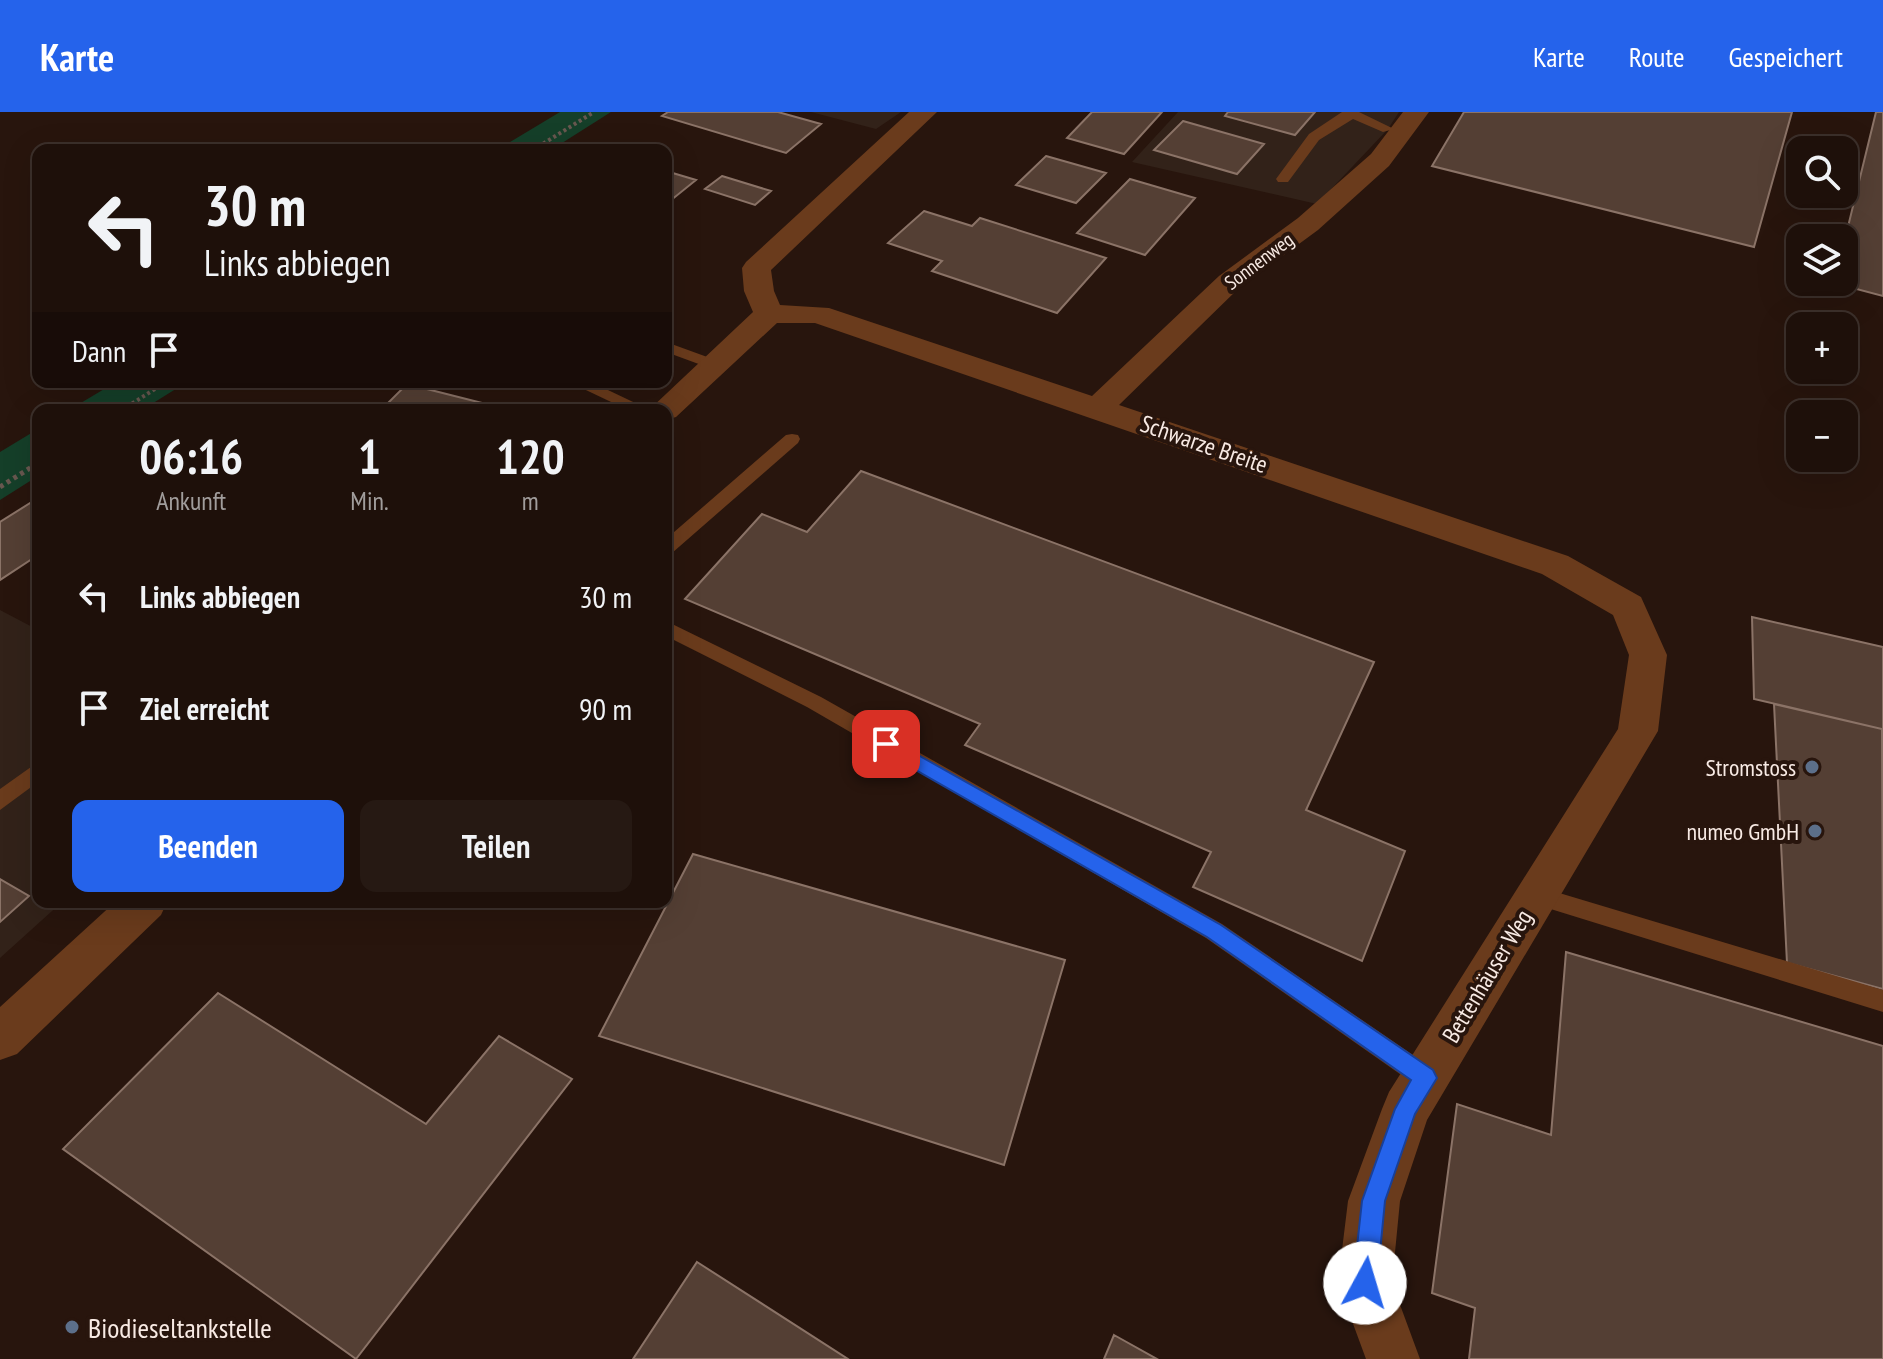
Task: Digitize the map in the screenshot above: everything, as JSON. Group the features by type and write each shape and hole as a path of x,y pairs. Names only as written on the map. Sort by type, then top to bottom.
{"street":[{"path":"672,404 769,314 759,291 756,268 924,112"},
{"name":"Sonnenweg","path":"1099,407 1229,282 1308,224 1380,160 1416,112"},
{"name":"Schwarze Breite","path":"769,314 818,314 1099,407 1555,565 1628,607"},
{"name":"Bettenhäuser Weg","path":"1393,1359 1365,1283 1374,1201 1406,1109 1638,731 1648,655 1628,607"},
{"path":"0,1038 139,908"}],"lane":[{"path":"1283,179 1314,137 1349,113 1388,129"},
{"path":"672,349 715,365"},
{"path":"591,388 628,404"},
{"path":"672,544 792,439"},
{"path":"672,631 814,702 1214,931 1426,1078"},
{"path":"0,801 32,775"},
{"path":"1536,895 1883,1001"}],"path":[{"path":"543,144 594,112"},
{"path":"131,404 157,388"},
{"path":"0,487 32,467"}],"shaded area":[{"path":"811,112 901,112 876,129"},
{"path":"1178,112 1399,112 1388,129 1317,204 1132,162"},
{"path":"0,610 32,627 32,908 55,908 0,958"}],"green space":[{"path":"560,112 611,112 560,144 507,144"},
{"path":"106,388 177,388 152,404 79,404"},
{"path":"32,433 32,480 0,500 0,452"}],"building":[{"path":"668,112 778,112 821,124 786,153 662,116"},
{"path":"1092,112 1162,112 1124,154 1067,138"},
{"path":"1228,112 1315,112 1295,135 1225,116"},
{"path":"1464,112 1792,112 1754,247 1432,166"},
{"path":"1876,112 1883,112 1883,296 1858,289 1858,224 1849,224 1853,208 1858,208 1858,186"},
{"path":"1183,121 1264,144 1237,174 1154,150"},
{"path":"1046,156 1106,173 1076,203 1016,185"},
{"path":"672,173 696,180 672,199"},
{"path":"722,176 771,191 755,205 705,189"},
{"path":"1130,179 1195,198 1145,255 1077,233"},
{"path":"924,211 972,226 980,218 1106,258 1057,313 932,271 942,261 888,243"},
{"path":"403,388 423,388 486,404 387,404"},
{"path":"861,471 1374,662 1306,810 1405,851 1362,961 1193,887 1211,852 965,745 980,724 685,599 762,514 807,532"},
{"path":"32,502 32,559 0,580 0,522"},
{"path":"1752,617 1883,647 1883,742 1882,729 1754,699"},
{"path":"1774,704 1882,729 1883,989 1787,963"},
{"path":"693,854 1065,960 1004,1165 599,1036 665,908 672,908 672,895"},
{"path":"0,879 29,896 0,922"},
{"path":"1566,952 1883,1046 1883,1359 1469,1359 1475,1308 1432,1293 1457,1104 1551,1135"},
{"path":"218,993 426,1124 499,1036 572,1079 356,1359 63,1149"},
{"path":"697,1262 848,1359 633,1359"},
{"path":"1114,1335 1157,1359 1104,1359"}],"place":[{"name":"Stromstoss","path":"1812,767"},
{"name":"numeo GmbH","path":"1815,831"},
{"name":"Biodieseltankstelle","path":"72,1327"}],"route":[{"path":"886,744 1214,931 1426,1078 1406,1109 1374,1201 1365,1283"}]}
